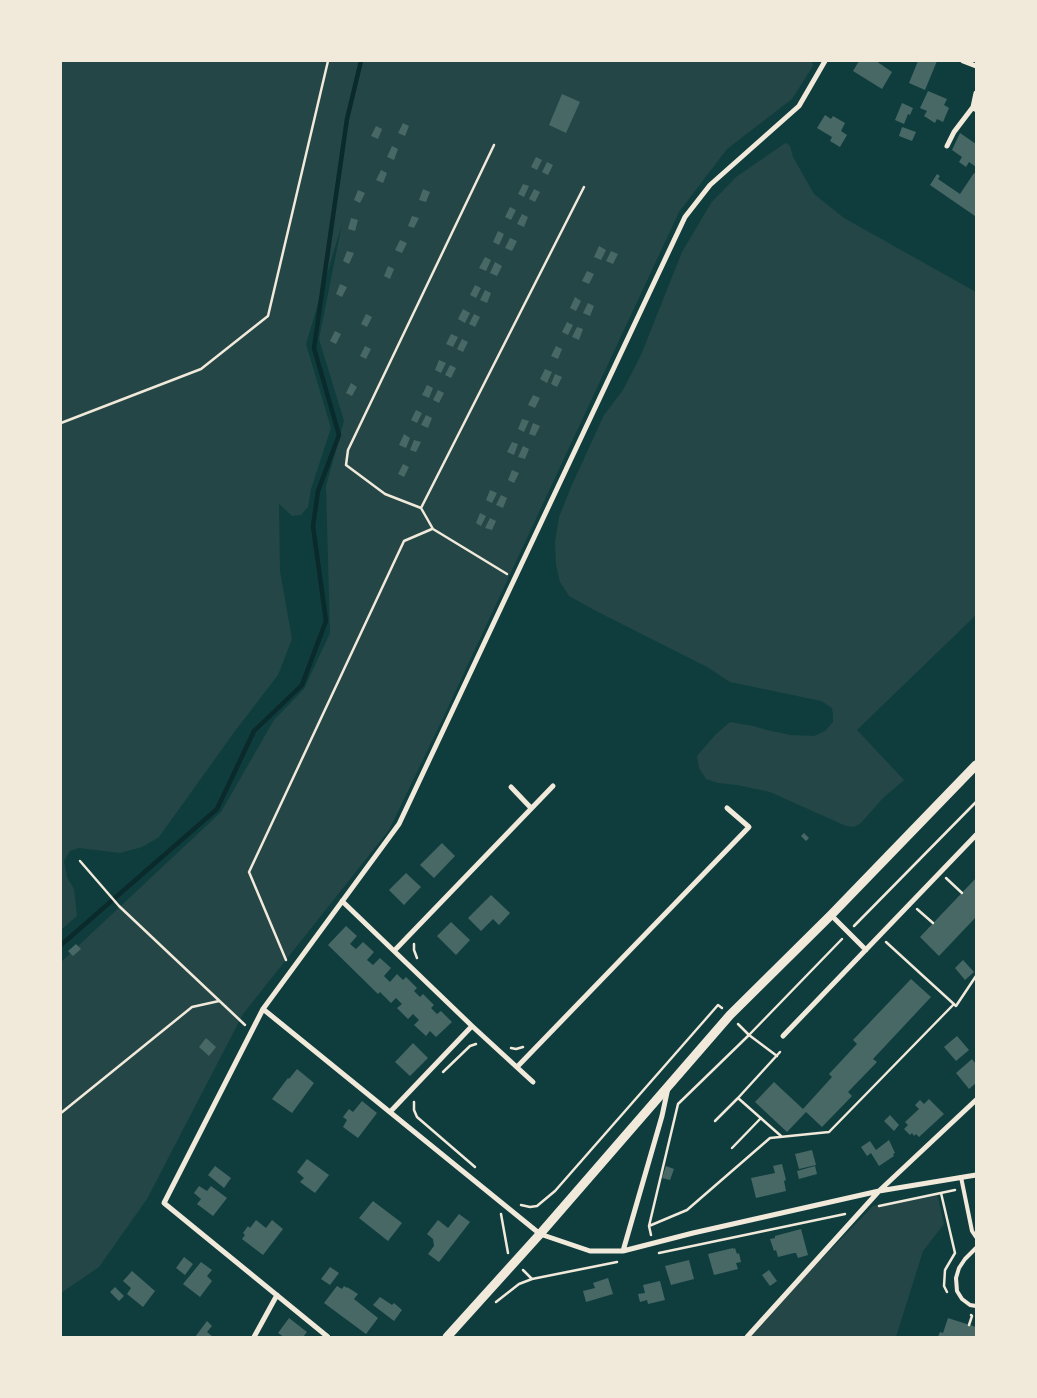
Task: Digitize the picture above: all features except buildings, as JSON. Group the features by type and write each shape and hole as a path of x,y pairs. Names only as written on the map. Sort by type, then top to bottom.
{"street":[{"path":"328,1337 164,1203 263,1009 399,824 685,218 710,185 799,106 825,61"},
{"path":"963,61 976,66"},
{"path":"947,146 954,132 974,108 976,93"},
{"path":"447,1337 540,1234 730,1015 831,916 976,765"},
{"path":"394,951 553,786"},
{"path":"511,787 531,808"},
{"path":"517,1067 749,827 727,808"},
{"path":"783,1036 976,835"},
{"path":"342,901 533,1082"},
{"path":"831,916 866,950"},
{"path":"263,1009 540,1234 590,1251 623,1251 693,1233 879,1191 976,1175"},
{"path":"390,1112 472,1026"},
{"path":"623,1251 662,1116 669,1084"},
{"path":"747,1337 879,1191 976,1100"},
{"path":"254,1337 277,1295"}],"lane":[{"path":"961,1177 972,1231 976,1237"},
{"path":"976,1248 962,1263 956,1278 957,1290 962,1299 970,1305 976,1306"}],"path":[{"path":"61,423 201,369 268,316 328,61"},
{"path":"494,145 348,450 346,465 385,494 421,508 432,529 515,579"},
{"path":"421,508 584,187"},
{"path":"291,971 249,872 404,541 432,529"},
{"path":"652,1244 649,1226 678,1104 976,802"},
{"path":"80,861 119,906 252,1032"},
{"path":"951,872 945,877 962,893"},
{"path":"916,907 933,923"},
{"path":"414,938 414,950 417,958"},
{"path":"884,940 954,1004"},
{"path":"649,1226 688,1210 770,1138 828,1132 954,1004 956,1006 976,976"},
{"path":"61,1113 192,1007 219,1001"},
{"path":"532,1279 514,1263 507,1250 500,1207 510,1197 522,1206 537,1206 555,1191 718,1005"},
{"path":"748,1035 777,1056"},
{"path":"509,1048 516,1049 529,1044"},
{"path":"440,1072 444,1071 470,1046 480,1045"},
{"path":"716,1121 780,1052"},
{"path":"416,1096 414,1110 417,1117 481,1172"},
{"path":"738,1098 781,1136"},
{"path":"732,1148 760,1118"},
{"path":"656,1254 948,1192"},
{"path":"941,1193 955,1253"},
{"path":"492,1305 519,1284 532,1279 617,1262"},
{"path":"969,1325 972,1316"}],"shaded area":[{"path":"61,61 812,61 813,66 792,99 727,149 679,212 389,830 243,1014 147,1199 99,1267 61,1293 61,962 221,812 274,720 304,689 330,633 326,486 344,421 319,339 342,224 306,344 331,428 311,489 308,507 301,515 292,516 279,504 280,571 292,639 278,675 235,731 159,837 142,847 120,853 79,848 70,851 64,861 67,877 74,889 77,916 61,930"},
{"path":"787,143 814,194 844,218 976,292 976,615 857,730 904,780 883,798 861,823 854,827 846,826 770,792 718,783 706,779 699,768 697,756 715,735 730,722 790,735 814,736 825,731 833,722 832,708 821,701 730,682 707,667 569,596 560,582 556,564 555,542 559,517 571,487 604,415 623,390 641,355 682,252 711,203 736,177"},
{"path":"937,1193 944,1224 923,1251 896,1337 746,1337 873,1206"}],"waterway":[{"path":"61,945 217,809 254,731 302,685 326,621 313,526 318,491 339,435 314,348 347,119 361,61"}]}
